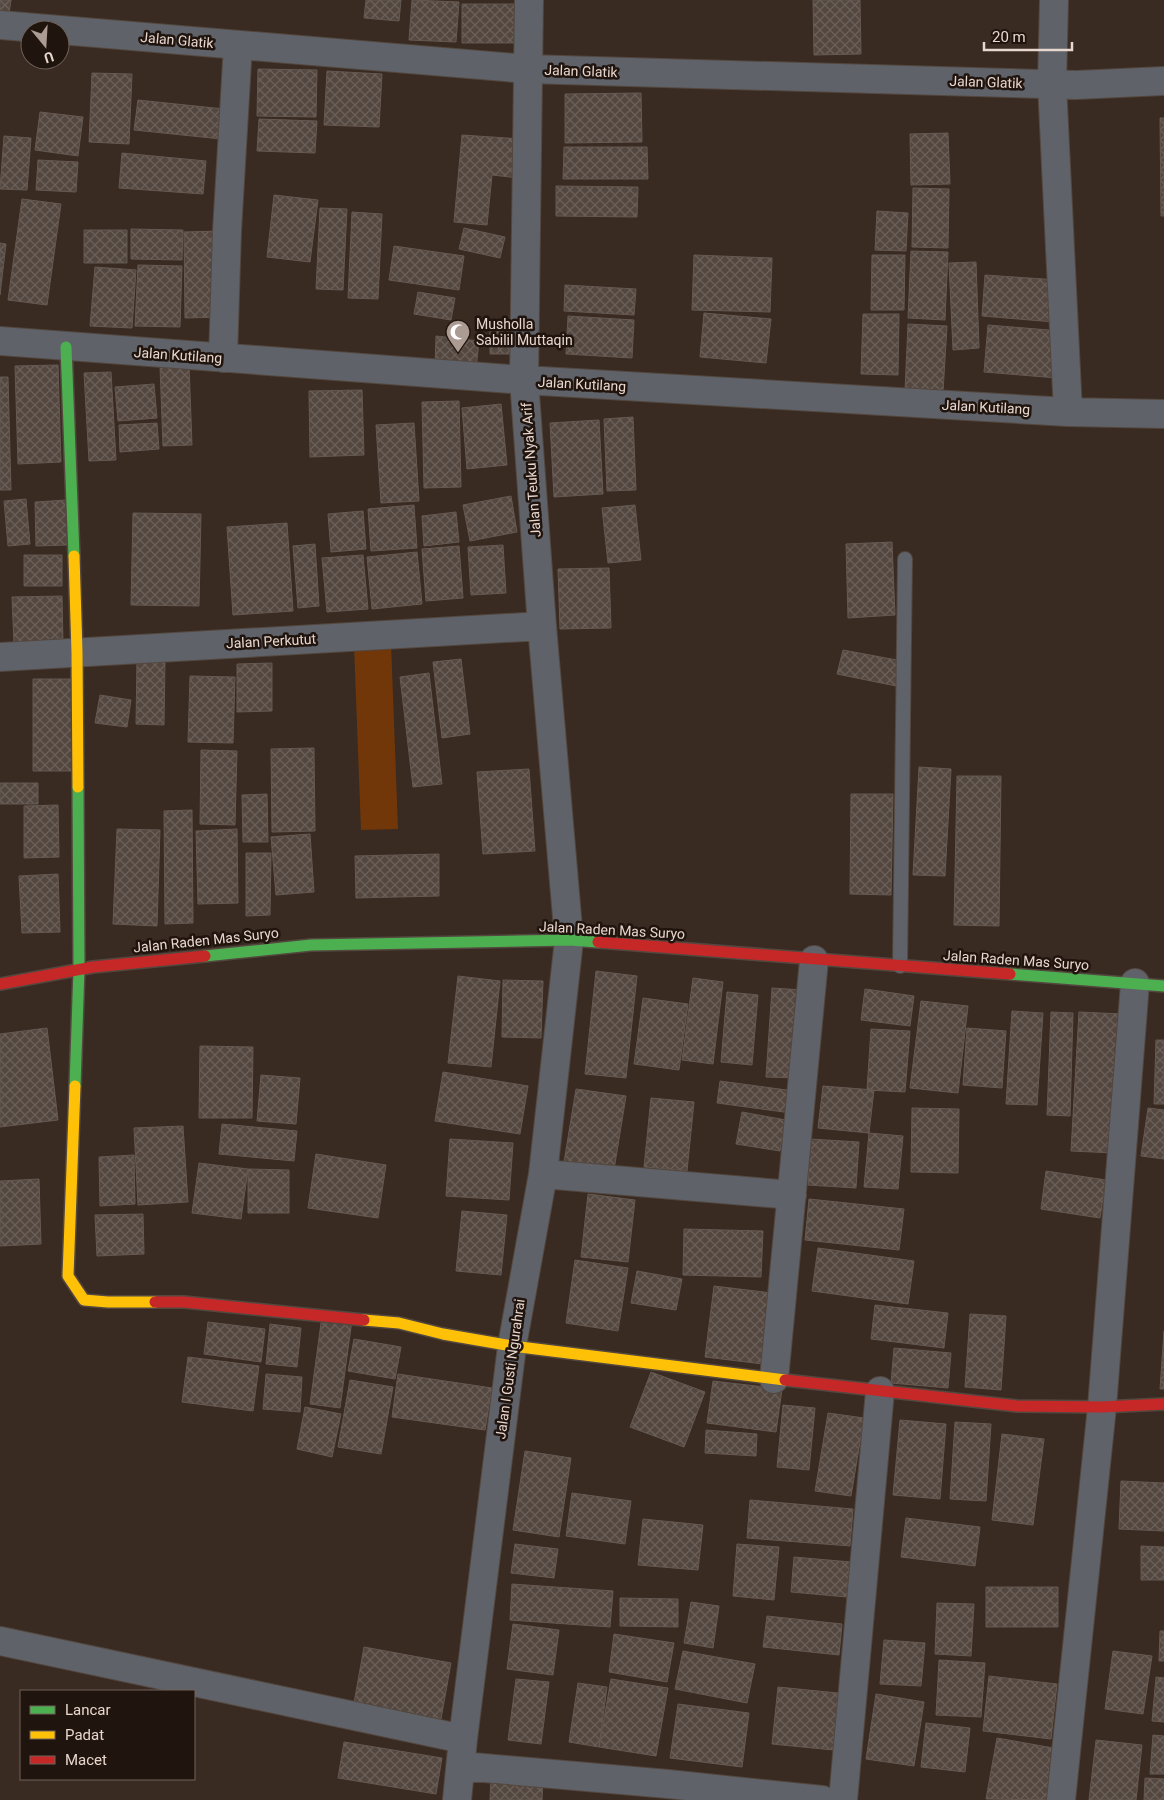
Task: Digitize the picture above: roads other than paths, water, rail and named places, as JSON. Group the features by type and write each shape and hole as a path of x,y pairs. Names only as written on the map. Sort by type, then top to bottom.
{"street":[{"name":"Jalan Teuku Nyak Arif","path":"529,0 524,380 542,626 569,940"},
{"path":"1054,0 1052,84 1068,412"},
{"name":"Jalan Glatik","path":"0,25 528,69 1052,84 1164,81"},
{"path":"223,358 227,231 238,45"},
{"name":"Jalan Kutilang","path":"0,341 524,380 1068,412 1164,414"},
{"path":"66,347 77,652 79,969 68,1276 84,1300 108,1302 184,1302 399,1323 443,1334 512,1346 774,1379 1017,1406 1102,1407 1164,1404"},
{"name":"Jalan Perkutut","path":"0,657 542,626"},
{"name":"Jalan Raden Mas Suryo","path":"0,984 94,966 311,945 569,940 1164,986"},
{"name":"Jalan I Gusti Ngurahrai","path":"458,1800 463,1739 512,1346 543,1174 569,940"},
{"path":"774,1379 814,960"},
{"path":"1061,1800 1102,1407 1135,983"},
{"path":"543,1174 792,1195"},
{"path":"843,1800 880,1391"},
{"path":"0,1641 463,1739"},
{"path":"461,1766 822,1800"}],"lane":[{"path":"900,966 905,559"}],"place":[{"name":"Musholla Sabilil Muttaqin","path":"458,353"}]}
